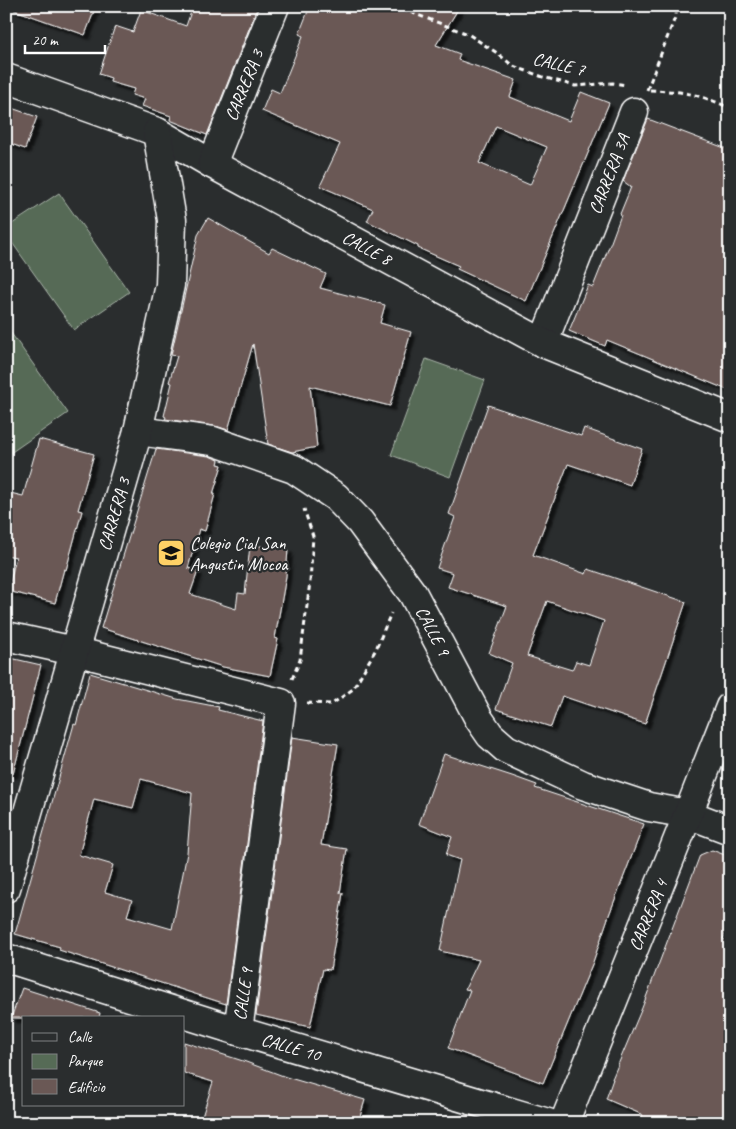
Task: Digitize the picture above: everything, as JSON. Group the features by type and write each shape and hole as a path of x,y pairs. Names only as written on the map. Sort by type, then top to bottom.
{"street":[{"name":"CARRERA 3","path":"212,164 276,6"},
{"name":"CALLE 8","path":"6,78 158,132 212,164 543,343 730,418"},
{"name":"CARRERA 3A","path":"543,343 638,94"},
{"name":"CARRERA 3","path":"6,888 138,430 170,285 172,220 158,132"},
{"name":"CALLE 9","path":"138,430 213,442 294,468 336,497 360,522 413,594 479,719 490,735 506,749 583,785 649,807 688,814 730,830"},
{"path":"6,636 74,651 281,703"},
{"name":"CALLE 9","path":"238,1031 281,703"},
{"name":"CARRERA 4","path":"564,1123 730,707"},
{"name":"CALLE 10","path":"6,958 238,1031 548,1123"}],"path":[{"name":"CALLE 7","path":"394,6 468,34 497,53 512,66 543,77 575,86 613,83 638,94 683,91 730,108"},
{"path":"638,94 676,15 677,6"},
{"path":"294,468 305,514 313,536 310,582 300,660 281,703 332,704 353,688 376,650 399,596 413,594"}],"green space":[{"path":"59,193 129,292 74,330 6,234 6,228"},
{"path":"6,326 68,413 6,456"},
{"path":"426,359 485,380 450,477 391,455"}],"building":[{"path":"13,6 96,6 85,35 12,9"},
{"path":"193,6 258,6 207,135 170,120 171,116 142,106 145,99 132,95 134,89 110,82 111,78 99,74 115,26 133,32 141,10 186,26"},
{"path":"310,6 460,6 436,45 460,54 458,60 516,80 510,97 569,121 581,92 609,103 526,301 457,269 459,266 418,248 418,246 367,221 373,209 320,186 340,144 262,111 271,89 280,93 303,36 299,34","holes":["496,126 547,147 530,185 479,163"]},
{"path":"6,106 37,117 25,149 6,142"},
{"path":"648,119 730,150 730,391 607,340 605,346 569,331 588,285 593,287 611,242 631,187 623,181"},
{"path":"208,218 269,253 272,248 326,274 320,288 385,305 380,323 411,332 390,406 310,386 317,447 292,452 268,444 253,344 228,430 215,426 165,419 166,417 164,416 172,383 169,382 177,356 171,355 198,235"},
{"path":"488,405 581,436 584,428 642,449 630,485 568,464 533,555 586,574 588,569 686,602 645,724 562,696 551,727 496,709 512,663 489,653 507,606 448,587 453,573 437,568 455,517 449,514","holes":["547,601 604,621 589,665 576,661 572,670 527,656"]},
{"path":"39,439 94,454 78,510 82,511 55,603 8,591 16,557 6,555 6,492 23,496"},
{"path":"156,449 209,456 219,460 218,464 222,465 205,531 199,529 188,568 198,571 190,594 236,609 238,593 245,594 250,545 288,549 286,576 275,638 278,639 270,676 223,667 101,628"},
{"path":"6,657 41,665 13,774 6,773"},
{"path":"90,673 177,699 219,707 218,710 263,721 226,1004 59,950 60,947 15,934 74,724 76,725","holes":["141,779 192,793 187,853 172,929 127,916 132,900 105,892 113,865 79,855 94,799 133,808"]},
{"path":"292,737 338,744 321,845 347,849 340,893 343,893 330,970 323,969 310,1027 256,1015"},
{"path":"444,754 537,785 535,788 644,824 593,962 543,1083 448,1048 470,990 465,989 479,960 440,951 460,860 446,855 452,837 419,824"},
{"path":"712,850 730,857 730,922 723,939 730,942 730,1123 640,1123 643,1115 606,1099 612,1079 642,1008 700,855"},
{"path":"22,988 100,1013 99,1016 22,1016 22,1018 11,1018"},
{"path":"185,1042 286,1077 365,1100 358,1123 200,1123 213,1082 185,1073"}],"place":[{"name":"Colegio Cial San Angustin Mocoa","path":"171,553"}]}
